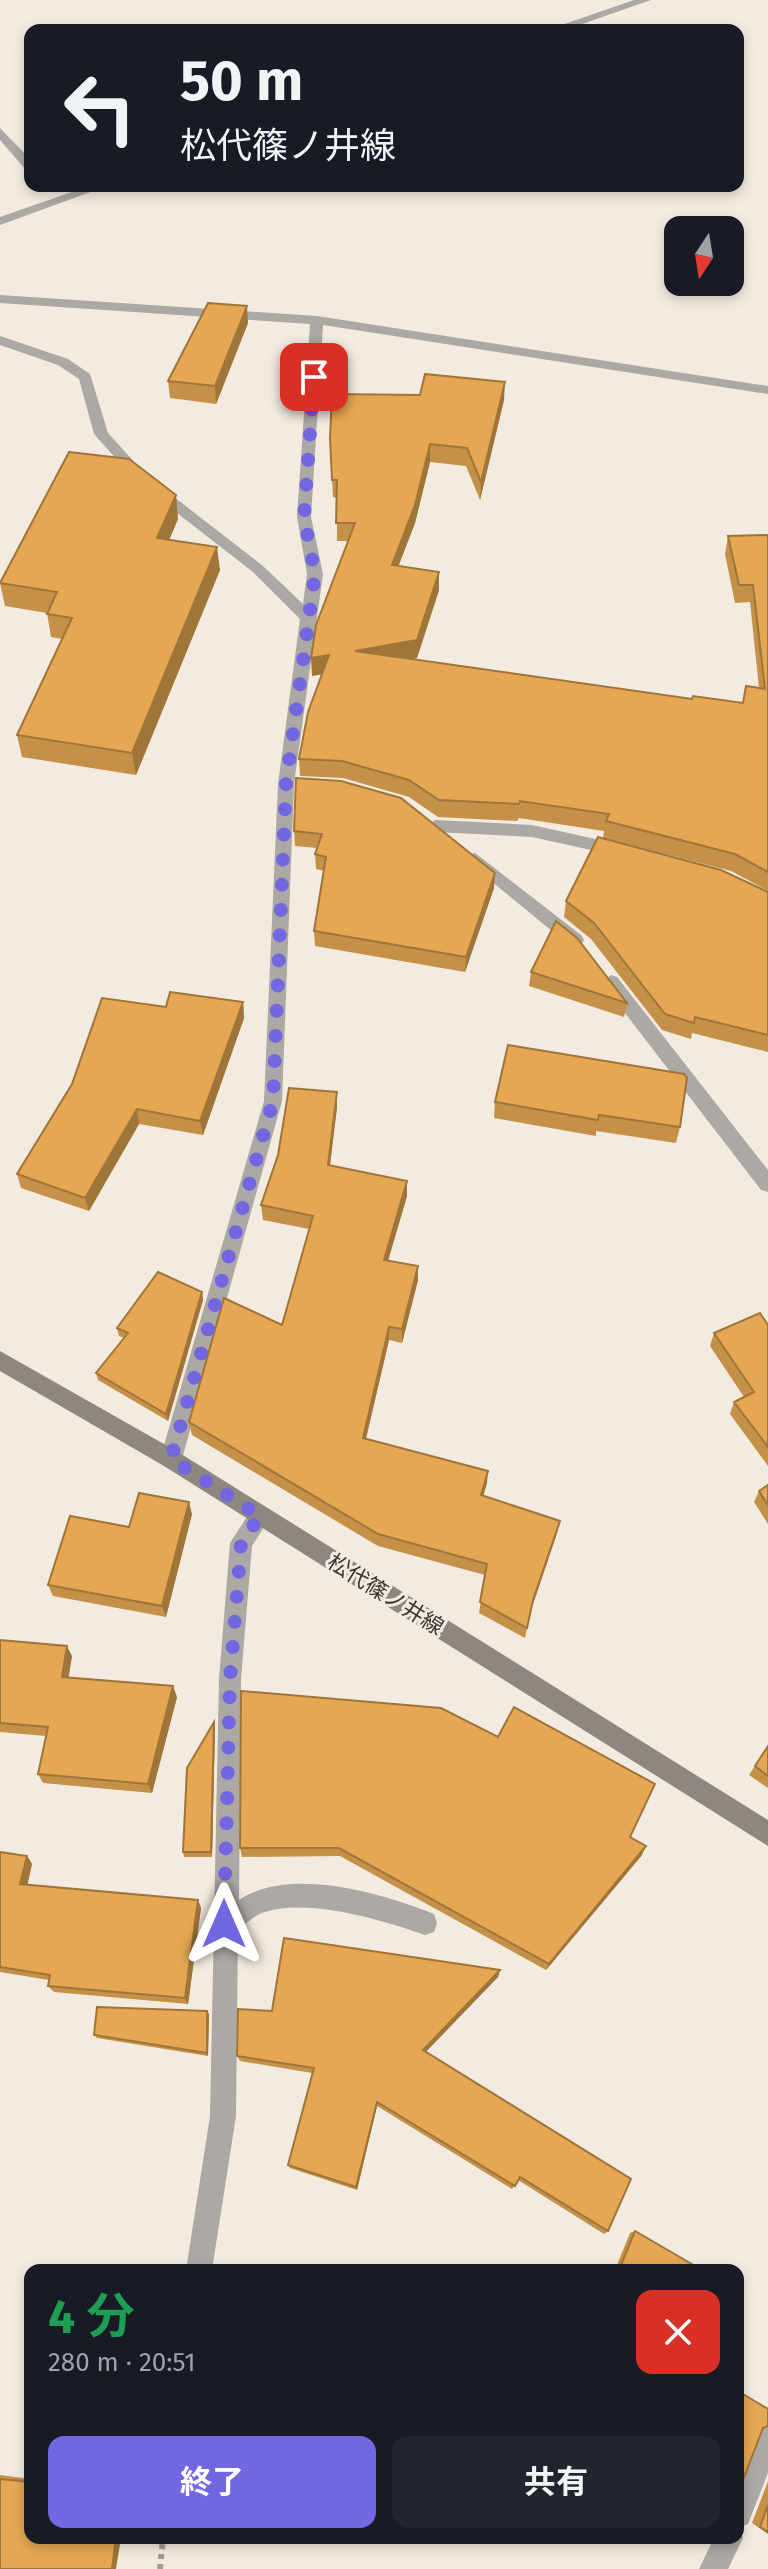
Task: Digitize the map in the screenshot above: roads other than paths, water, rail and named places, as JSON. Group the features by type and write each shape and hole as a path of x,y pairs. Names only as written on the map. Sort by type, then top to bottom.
{"main road":[{"name":"松代篠ノ井線","path":"0,1360 171,1459 768,1834"}],"street":[{"path":"571,24 645,0"},
{"path":"0,132 24,160"},
{"path":"53,192 60,200"},
{"path":"0,221 83,192"},
{"path":"0,299 317,320 768,390"},
{"path":"171,1459 273,1101 293,784 315,574 304,517 317,320"},
{"path":"0,340 63,362 85,377 101,434 142,479 258,569 308,618"},
{"path":"417,813 583,946 768,1184"},
{"path":"435,826 532,831 632,853"},
{"path":"200,2264 223,2116 230,1679 241,1543 260,1516"},
{"path":"224,1924 260,1900 311,1896 378,1906 425,1923"},
{"path":"744,2499 768,2437"},
{"path":"713,2569 726,2544"}]}
